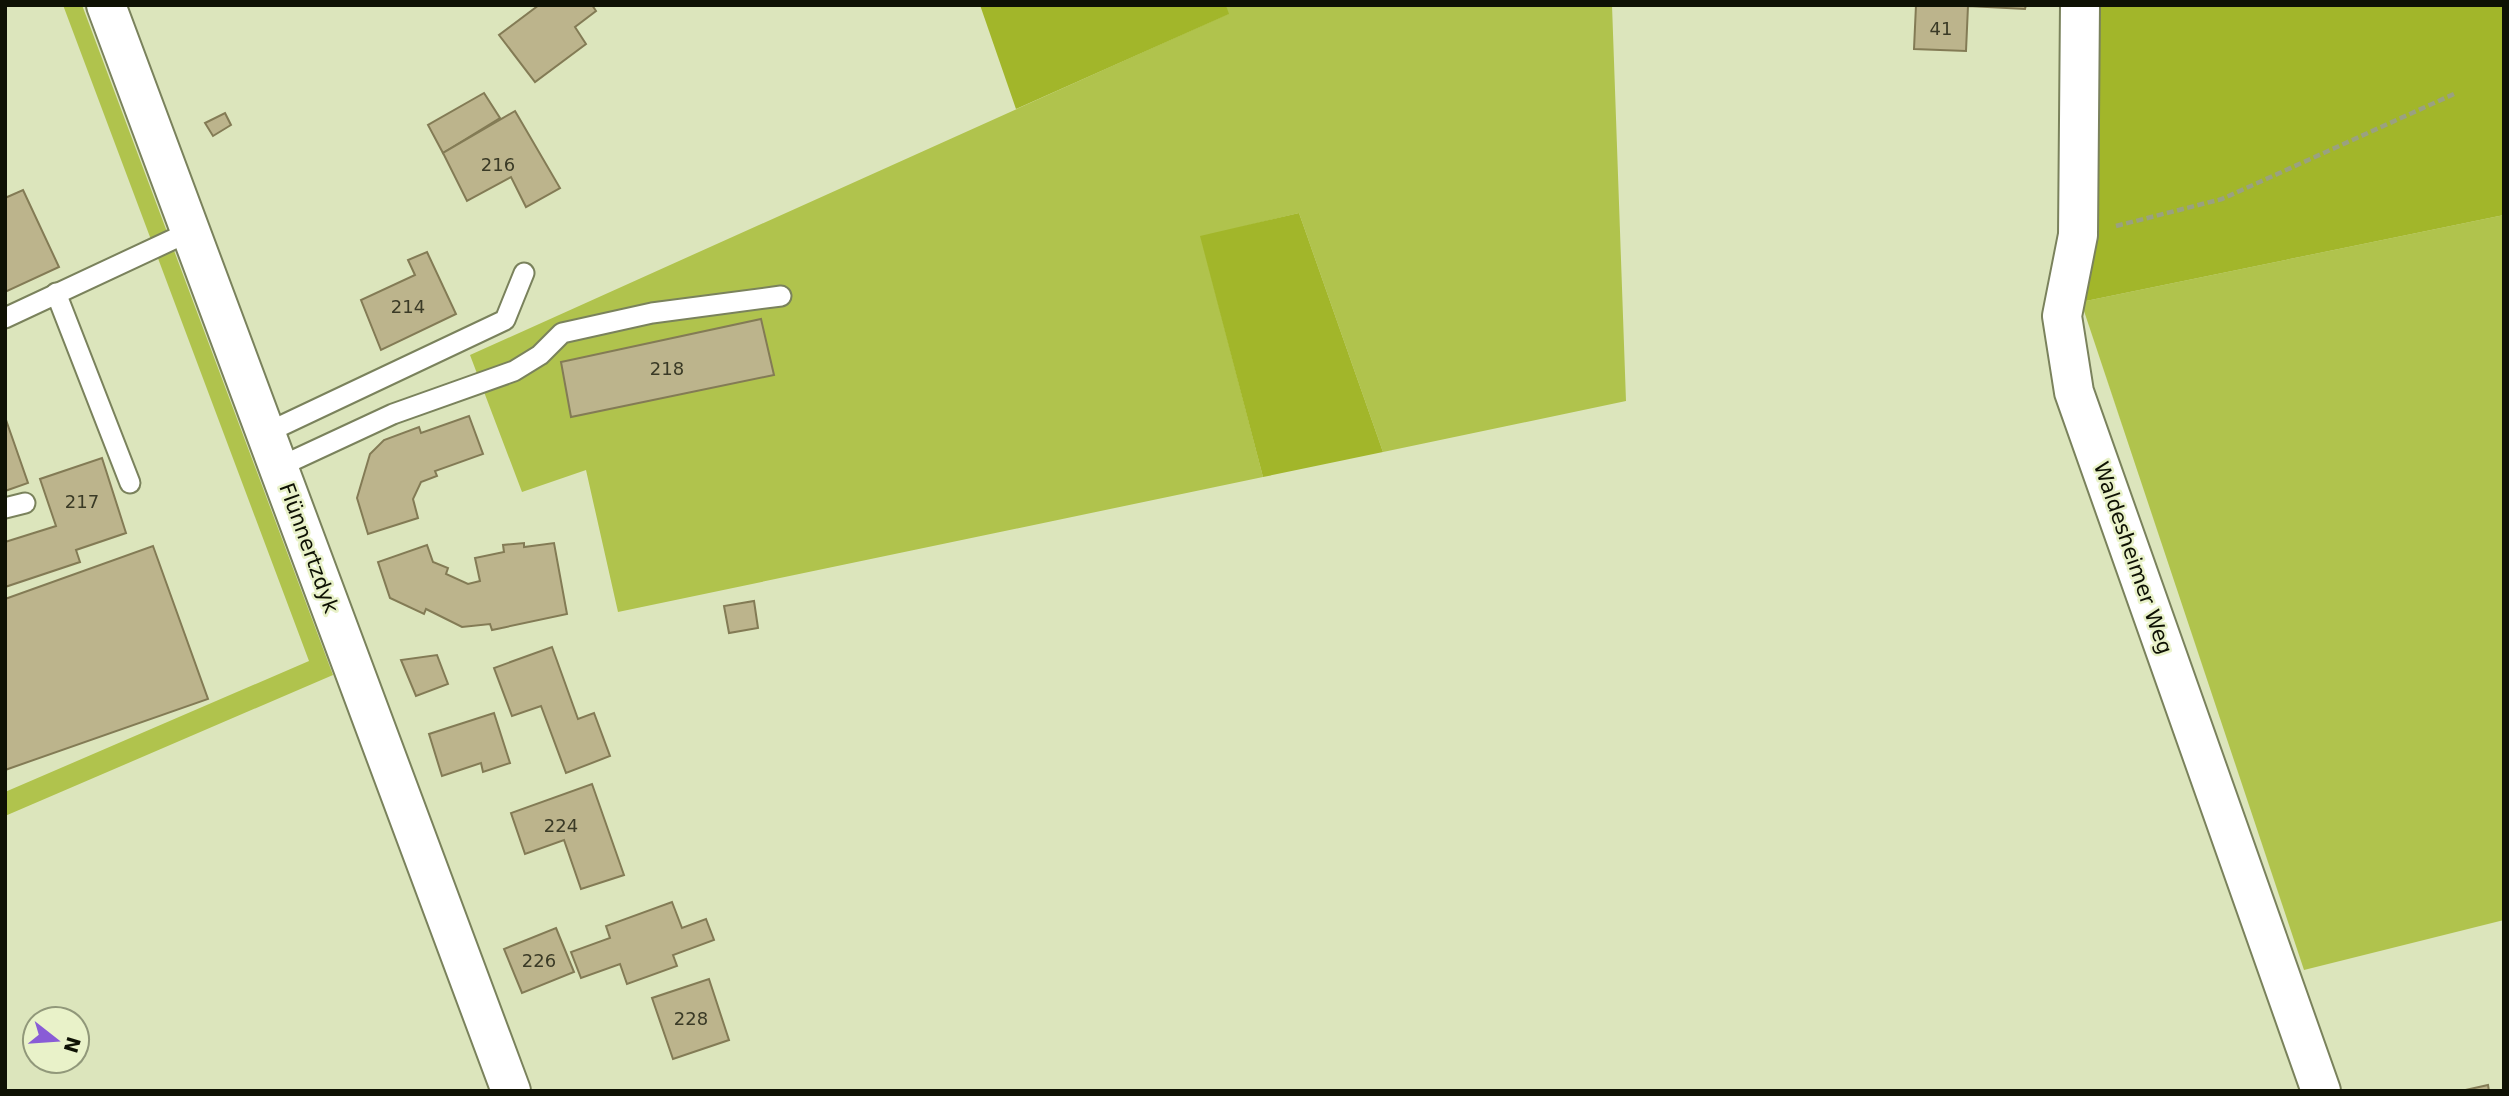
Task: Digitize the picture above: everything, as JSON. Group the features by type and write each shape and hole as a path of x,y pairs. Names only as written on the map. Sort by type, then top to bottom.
{"street":[{"name":"Flünnertzdyk","path":"106,5 511,1091"},
{"name":"Waldesheimer Weg","path":"2080,5 2078,235 2062,316 2074,392 2321,1091"}],"lane":[{"path":"5,317 191,231"},
{"path":"272,450 505,320 524,273"},
{"path":"56,293 130,483"},
{"path":"272,450 393,414 514,371 540,355 562,333 652,313 781,296"},
{"path":"5,508 25,503"}],"path":[{"path":"2078,235 2222,199 2454,94"}],"green space":[{"path":"63,5 82,5 333,675 5,816 5,792 309,661"},
{"path":"980,5 1226,5 1229,14 1016,109"},
{"path":"1226,5 1612,5 1626,401 1383,452 1299,213 1201,237 1263,477 618,612 586,470 522,492 470,355 1228,14"},
{"path":"2092,5 2504,5 2504,215 2081,302"},
{"path":"1299,213 1383,452 1263,477 1200,236"},
{"path":"2504,215 2504,920 2304,970 2081,302"}],"building":[{"path":"539,5 592,5 596,11 575,27 586,44 535,82 499,35"},
{"path":"1916,5 2026,5 2025,9 1968,6 1966,51 1914,49"},
{"path":"484,93 500,118 443,153 428,125"},
{"path":"515,111 560,188 526,207 511,177 467,201 443,153"},
{"path":"225,113 231,125 213,136 205,123"},
{"path":"23,190 59,267 5,292 5,198"},
{"path":"427,252 456,314 381,350 361,300 415,275 408,260"},
{"path":"761,319 774,375 571,417 561,362"},
{"path":"469,416 483,454 435,471 437,476 421,482 413,499 418,518 368,534 357,498 370,454 384,440 419,427 421,433"},
{"path":"5,417 28,483 5,491"},
{"path":"102,458 126,533 76,550 80,562 5,587 5,542 56,526 40,479"},
{"path":"524,543 524,547 554,543 567,614 492,630 490,624 462,627 426,609 424,614 390,598 378,562 427,545 433,562 448,568 446,574 468,584 480,581 475,558 504,552 503,545"},
{"path":"153,546 208,699 5,770 5,599"},
{"path":"754,601 758,628 729,633 724,606"},
{"path":"552,647 578,719 594,713 610,756 566,773 541,706 512,716 494,668"},
{"path":"437,655 448,684 416,696 401,660"},
{"path":"494,713 510,763 483,772 481,763 442,776 429,734"},
{"path":"592,784 624,875 581,889 564,840 525,854 511,813"},
{"path":"672,902 682,928 706,919 714,940 673,955 677,966 627,984 620,964 581,978 571,952 610,938 606,926"},
{"path":"556,928 574,972 522,993 504,949"},
{"path":"709,979 729,1040 673,1059 652,998"},
{"path":"2488,1085 2489,1091 2461,1091"}]}
